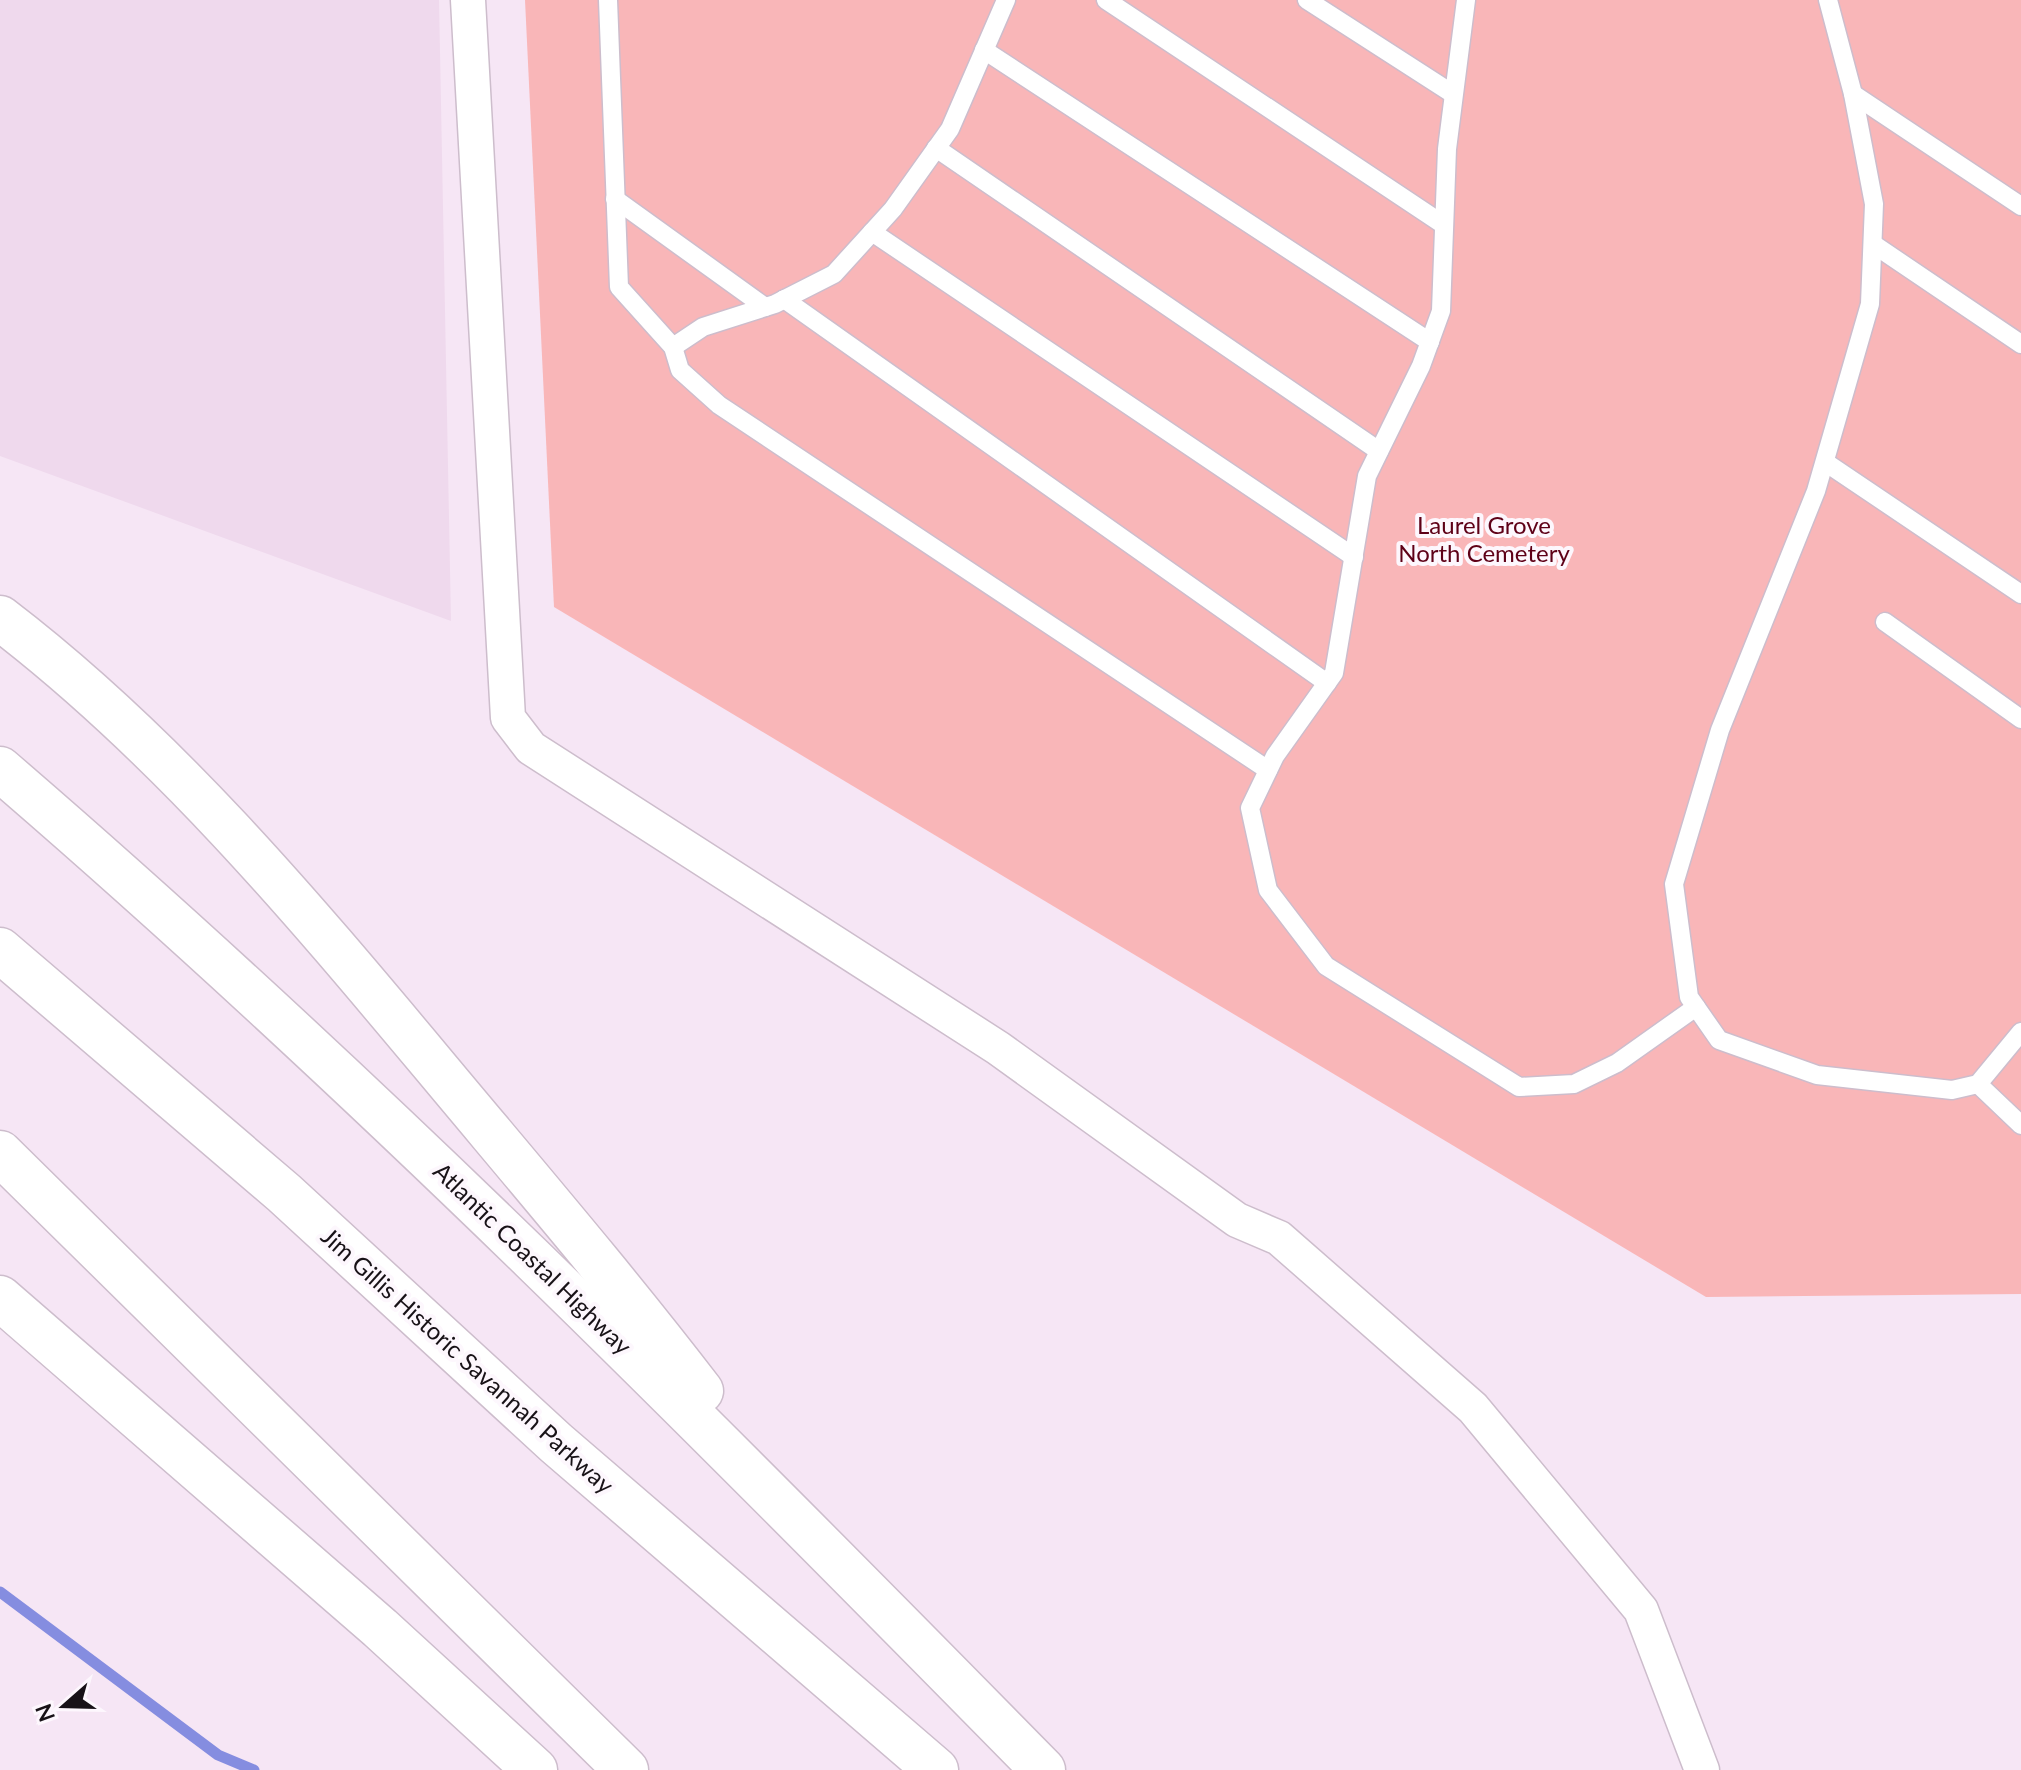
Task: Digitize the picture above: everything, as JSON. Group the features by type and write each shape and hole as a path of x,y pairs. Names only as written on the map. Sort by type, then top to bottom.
{"highway":[{"path":"0,618 73,674 201,800 358,974 642,1314 810,1532"},
{"name":"Atlantic Coastal Highway","path":"0,769 289,1024 550,1273 1043,1770"},
{"name":"Jim Gillis Historic Savannah Parkway","path":"0,950 284,1193 556,1443 936,1770"},
{"path":"0,1153 626,1770"},
{"path":"0,1298 380,1628 535,1770"}],"street":[{"path":"468,0 508,718 531,748 998,1048 1237,1220 1279,1238 1473,1408 1641,1610 1702,1770"}],"lane":[{"path":"608,0 619,287 673,347 680,370 719,405 1268,770"},
{"path":"673,347 703,327 765,307 834,274 872,232 950,129 1006,0"},
{"path":"1106,0 1444,225"},
{"path":"1307,0 1453,94"},
{"path":"1466,0 1453,94 1441,311 1430,342 1367,476 1334,673 1268,770 1250,808 1268,890 1326,966 1519,1087 1574,1084 1617,1063 1696,1007"},
{"path":"1828,0 1853,94 1874,204 1870,304 1825,462 1720,730 1674,884 1689,997 1719,1040 1817,1075 1952,1090 1978,1084 2021,1032"},
{"path":"984,50 1430,342"},
{"path":"1853,94 2021,206"},
{"path":"936,148 1379,451"},
{"path":"615,199 765,307"},
{"path":"872,232 1354,557"},
{"path":"1873,244 2021,344"},
{"path":"784,299 1327,683"},
{"path":"1825,462 2021,594"},
{"path":"1885,622 2021,719"},
{"path":"1978,1084 2021,1125"}],"shaded area":[{"path":"0,0 439,0 451,621 0,456"}],"green space":[{"name":"Laurel Grove North Cemetery","path":"525,0 2021,0 2021,1294 1706,1297 554,607"}],"waterway":[{"path":"0,1592 218,1755 254,1770"}]}
